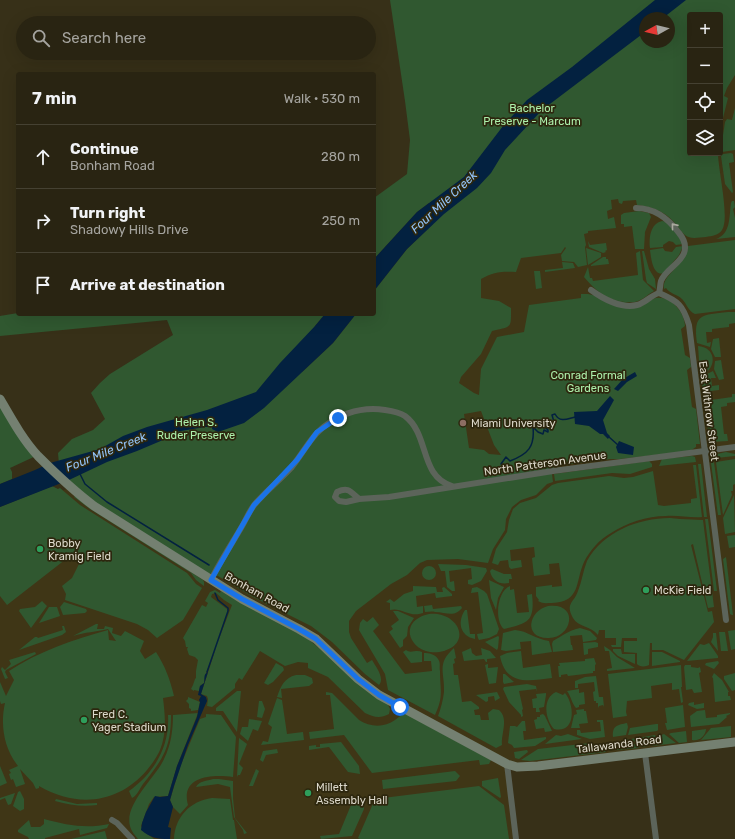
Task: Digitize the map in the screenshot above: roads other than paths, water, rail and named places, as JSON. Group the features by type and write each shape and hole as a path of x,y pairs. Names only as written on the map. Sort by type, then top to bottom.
{"street":[{"path":"591,290 605,299 624,305 642,303 659,293 661,281 683,256 685,245 683,238 671,222 657,213 642,208 636,208"},
{"name":"East Withrow Street","path":"659,293 678,303 685,312 688,325 726,620"},
{"name":"Bonham Road","path":"0,399 20,432 42,460 94,506 242,599 316,639 358,679 379,695 507,764"},
{"path":"211,580 254,505 297,460 317,432 348,413 357,410 377,409 393,411 403,415 410,420 417,429 431,468 438,478 444,483 453,486"},
{"name":"North Patterson Avenue","path":"359,499 389,497 553,471 735,447"},
{"name":"Tallawanda Road","path":"507,764 517,767 538,766 735,742"},
{"path":"645,753 656,839"},
{"path":"507,764 516,839"},
{"path":"112,820 124,828 132,839"}],"water":[{"name":"Four Mile Creek","path":"655,0 686,0 671,12 640,12"},
{"name":"Four Mile Creek","path":"639,13 639,37 542,110 505,150 491,173 477,188 444,214 407,249 376,288 376,257 417,212 464,177 503,126 527,100 572,67"},
{"name":"Four Mile Creek","path":"323,316 354,316 333,343 264,408 244,423 218,432 212,429 212,427 205,427 175,432 163,440 107,462 69,480 0,507 0,484 50,463 100,449 123,436 147,427 207,410 256,392 280,363"},
{"path":"635,372 637,376 627,382 618,391 614,389 623,379"},
{"path":"610,396 614,400 603,420 607,433 610,436 608,439 603,434 600,434 589,426 575,424 574,412 597,411"},
{"path":"619,441 634,447 633,455 618,453 616,447"},
{"path":"208,672 201,694 206,697 207,701 188,745 170,800 173,807 168,827 171,828 170,839 154,838 141,830 142,823 155,796 168,796 177,766 197,717 200,702 199,700 201,696 198,695 200,686 204,683 205,675"}],"waterway":[{"path":"501,464 506,457 510,461 521,456 529,449 533,440 533,427 538,432 543,434 544,430 548,432 545,427 547,421 551,423 554,422 552,415 555,414 559,419 575,417"},
{"path":"609,437 618,445"},
{"path":"80,474 85,484 107,502 209,565"},
{"path":"207,672 228,611 228,608 218,600 215,593"}],"place":[{"name":"Miami University","path":"463,423"},
{"name":"Bobby Kramig Field","path":"40,549"},
{"name":"McKie Field","path":"646,590"},
{"name":"Fred C. Yager Stadium","path":"84,720"},
{"name":"Millett Assembly Hall","path":"308,793"}],"park label":[{"name":"Bachelor Preserve - Marcum","path":"532,114"},
{"name":"Conrad Formal Gardens","path":"588,381"},
{"name":"Helen S. Ruder Preserve","path":"196,428"}]}
